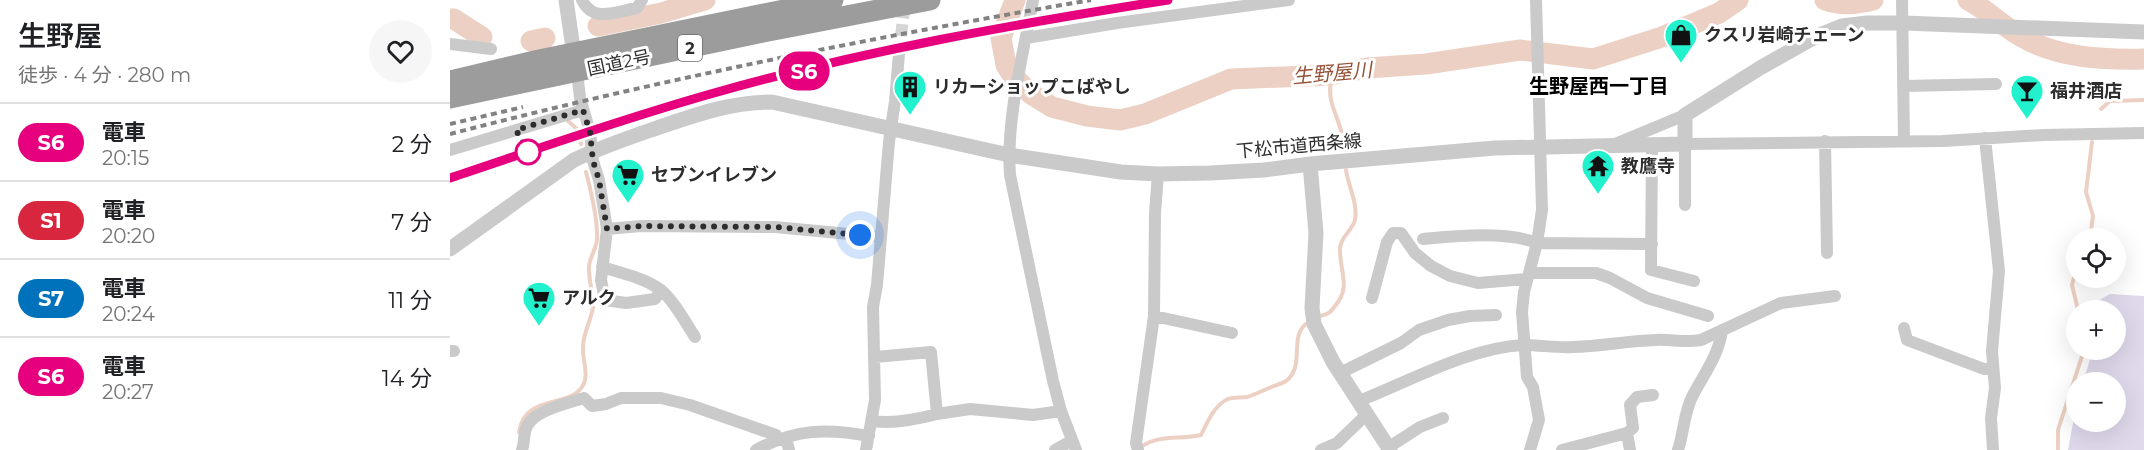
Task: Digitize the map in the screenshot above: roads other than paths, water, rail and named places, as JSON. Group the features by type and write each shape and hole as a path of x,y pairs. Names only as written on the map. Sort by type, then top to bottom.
{"highway":[{"name":"国道2号","path":"450,98 575,62 833,0"},
{"name":"国道2号","path":"450,81 575,62 930,0"}],"street":[{"path":"566,0 583,110 590,132 607,229 601,280 605,300 626,303 655,298 661,290"},
{"path":"582,0 592,13 599,15 637,8 642,0"},
{"path":"1033,0 1018,83 1009,155 1010,175 1061,411 1074,445 1061,445 1055,450"},
{"path":"1026,38 1117,23 1289,0"},
{"path":"1530,450 1539,420 1533,387 1527,377 1522,312 1524,292 1537,243 1542,210 1536,0"},
{"path":"1902,0 1904,141"},
{"path":"1611,146 1685,115 1760,68 1815,37 1842,26 1904,22 2144,32"},
{"path":"450,44 491,49"},
{"path":"866,450 875,400 873,307 899,54"},
{"path":"1904,86 1995,84"},
{"name":"下松市道西条線","path":"450,249 561,168 593,151 725,105 750,102 772,102 1009,155 1120,172 1158,174 1210,173 1495,148 1684,144"},
{"path":"450,150 583,110"},
{"path":"1685,115 1685,206"},
{"path":"1684,144 1904,141 2144,133"},
{"path":"1985,138 1999,270 1992,369 1995,388 1991,418 1993,450"},
{"path":"1825,141 1827,253"},
{"path":"1652,144 1652,270 1694,281"},
{"path":"1310,164 1316,233 1312,308 1314,324 1321,342 1390,448 1420,427 1443,418"},
{"path":"1138,450 1136,443 1154,316 1155,213 1158,174"},
{"path":"607,229 641,226 775,227 881,237"},
{"path":"1372,298 1384,253 1393,233 1401,233 1415,253 1431,266 1458,278 1478,283 1528,276 1596,273 1647,298 1708,316"},
{"path":"1423,239 1486,235 1537,243 1652,244"},
{"path":"602,267 646,282 661,290 695,337"},
{"path":"1321,450 1337,443 1363,407 1444,364 1497,349 1524,345 1570,348 1629,341 1690,342 1701,340 1781,303 1835,296"},
{"path":"1340,373 1401,343 1419,330 1448,320 1496,315"},
{"path":"1154,316 1232,333"},
{"path":"1904,328 1907,340 1984,369 1992,369"},
{"path":"1678,450 1692,396 1710,367 1722,330"},
{"path":"875,357 931,352 937,414"},
{"path":"1562,450 1627,434 1633,428 1630,405 1637,397 1653,395"},
{"path":"522,450 527,424 532,419 548,410 584,398 592,406 621,398 661,398 690,405 776,435 785,443"},
{"path":"873,421 927,417 970,409 1033,415 1061,411"},
{"path":"756,450 823,430 869,436"},
{"path":"1627,434 1630,450"}],"waterway":[{"name":"生野屋川","path":"598,26 661,13 705,0"},
{"name":"生野屋川","path":"1015,0 1001,38 1006,65 1013,76 1031,94 1052,107 1087,116 1120,120 1145,114 1231,79 1331,75 1367,68 1426,64 1520,50 1593,59 1662,37 1719,13 1738,0"},
{"name":"生野屋川","path":"1825,0 1849,4 1873,0"},
{"name":"生野屋川","path":"1968,0 2015,33 2050,49 2097,58 2144,59"},
{"name":"生野屋川","path":"450,19 454,19 482,37"},
{"name":"生野屋川","path":"531,41 545,38"},
{"path":"1331,75 1331,100 1342,132 1345,150"},
{"path":"2101,109 2110,101 2144,100"},
{"path":"568,121 577,129 581,144"},
{"path":"2091,228 2093,216 2086,192 2092,142"},
{"path":"1320,316 1332,310 1343,292 1344,278 1340,248 1342,240 1354,224 1356,214 1346,170"},
{"path":"519,432 529,412 548,403 567,398 576,393 584,383 586,373 583,342 593,307 589,266 597,240 595,215 586,172"},
{"path":"2073,288 2076,300"},
{"path":"1141,447 1155,440 1201,435 1212,414 1223,401 1250,396 1286,381 1295,368 1299,336 1301,329 1307,323"},
{"path":"2058,450 2058,430 2081,360"}],"tunnel":[{"path":"899,54 905,1"}],"railway":[{"path":"450,134 609,95 769,60 1091,0"},
{"path":"450,178 647,113 826,64 940,40 1168,0"},
{"path":"450,124 523,107"}],"train":[{"name":"S6","path":"450,178 714,93 861,56 991,29 1168,0"}],"place":[{"name":"クスリ岩崎チェーン","path":"1681,64"},
{"name":"リカーショップこばやし","path":"910,116"},
{"name":"福井酒店","path":"2027,120"},
{"name":"教鷹寺","path":"1598,195"},
{"name":"セブンイレブン","path":"628,204"},
{"name":"アルク","path":"539,327"}],"district":[{"name":"生野屋西一丁目","path":"1599,86"}]}
